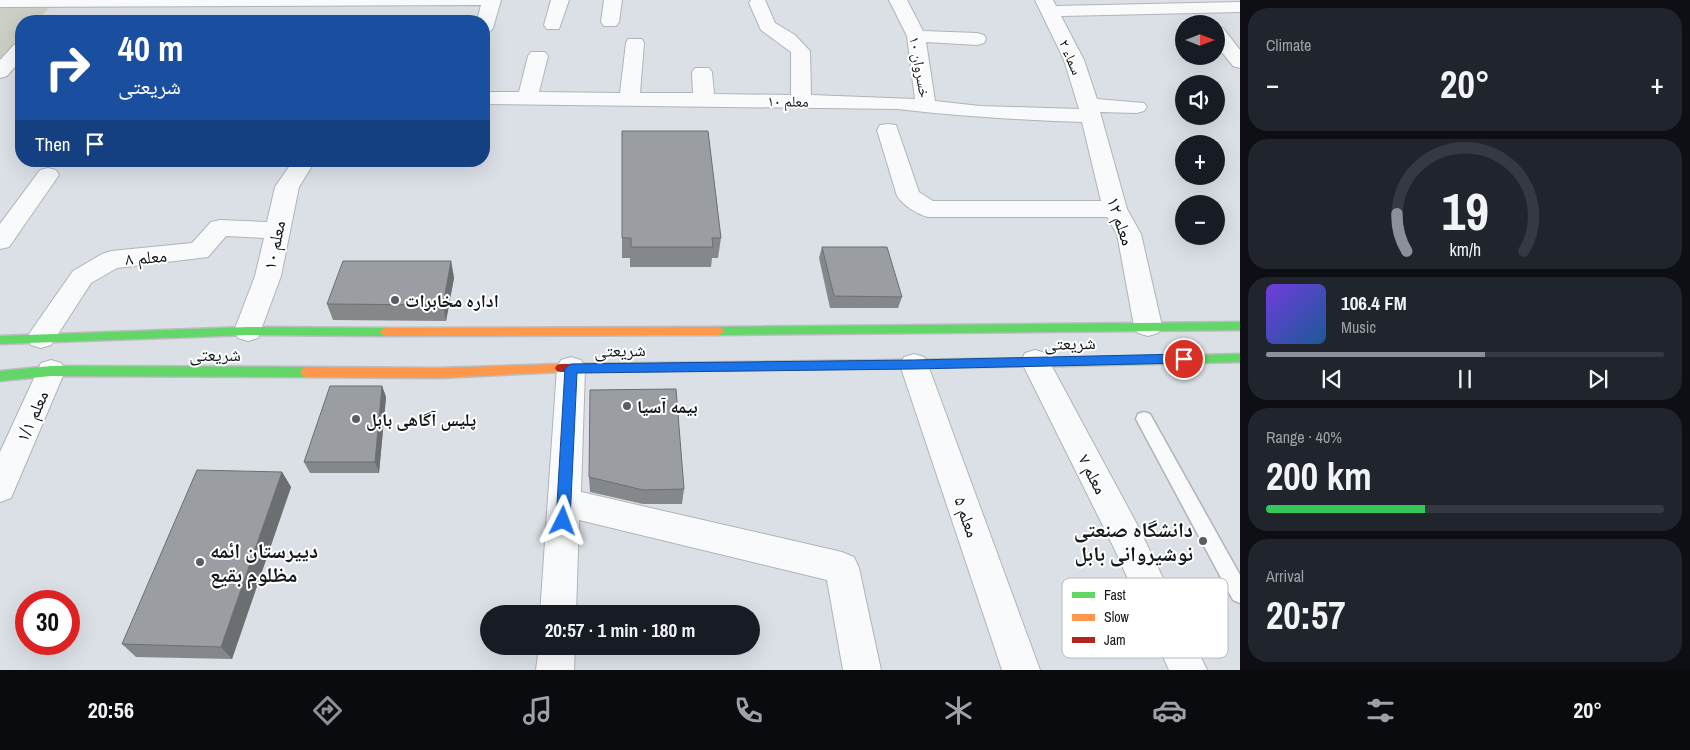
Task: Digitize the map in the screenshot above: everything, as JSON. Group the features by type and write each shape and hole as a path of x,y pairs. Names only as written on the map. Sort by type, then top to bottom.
{"main road":[{"name":"شریعتی","path":"0,340 248,331 446,337 1240,326"},
{"name":"شریعتی","path":"0,376 51,371 914,365 1240,358"}],"street":[{"path":"0,2 243,1 369,5 491,0 487,15"},
{"path":"553,25 560,0"},
{"path":"610,22 613,0"},
{"name":"خسروان ۱۰","path":"898,0 916,36 926,108"},
{"path":"233,15 243,1"},
{"path":"53,15 65,2"},
{"path":"758,3 767,26 802,51 801,101"},
{"path":"1048,5 1166,4 1197,8 1240,7"},
{"name":"سماء ۲","path":"1048,5 1074,60 1090,111"},
{"path":"1197,8 1203,15"},
{"path":"916,36 977,39"},
{"path":"629,99 634,43"},
{"path":"1225,43 1240,62"},
{"path":"0,72 15,56"},
{"path":"528,98 538,56"},
{"path":"702,72 704,100"},
{"name":"معلم ۱۰","path":"490,98 897,103 926,108 980,112 1090,111 1137,107"},
{"name":"معلم ۱۲","path":"1090,111 1115,209 1129,234 1148,326"},
{"path":"888,130 909,196 928,210 1115,209"},
{"name":"معلم ۱۰","path":"248,331 268,276 287,187 300,167"},
{"path":"0,241 48,175"},
{"name":"معلم ۸","path":"41,338 82,277 111,260 199,251 220,228 277,231"},
{"name":"معلم ۷","path":"1035,361 1145,578"},
{"name":"معلم ۵","path":"914,365 1021,670"},
{"path":"558,605 571,368"},
{"name":"معلم ۱/۱","path":"0,488 51,371"},
{"path":"564,502 842,568 862,670"},
{"path":"556,670 557,655"},
{"name":"معلم ۷","path":"1182,658 1188,670"}],"lane":[{"path":"1144,419 1240,594"}],"shaded area":[{"path":"0,6 50,7 43,15 15,15 15,46 0,62"}],"building":[{"path":"622,131 708,131 721,238 712,238 713,247 631,247 631,238 622,238"},
{"path":"822,247 887,247 902,297 834,296"},
{"path":"343,261 451,261 443,305 327,304"},
{"name":"پلیس آگاهی بابل","path":"330,386 382,386 375,462 304,462"},
{"path":"676,389 684,489 643,490 589,477 590,390"},
{"path":"197,470 282,472 221,647 122,644"}],"traffic: fast":[{"path":"719,331 1240,326"},
{"path":"0,340 248,331 385,332"},
{"path":"1063,362 1240,358"},
{"path":"0,376 51,371 306,372"}],"traffic: slow":[{"path":"385,332 719,331"},
{"path":"748,366 1063,362"},
{"path":"306,372 439,373 561,368"}],"traffic: jam":[{"path":"561,368 748,366"}],"place":[{"name":"اداره مخابرات","path":"395,300"},
{"name":"بیمه آسیا","path":"627,406"},
{"name":"پلیس آگاهی بابل","path":"356,419"},
{"name":"دانشگاه صنعتی نوشیروانی بابل","path":"1203,541"},
{"name":"دییرستان ائمه مظلوم بقیع","path":"200,562"}],"route":[{"path":"563,521 571,368 914,365 1184,359"}]}
